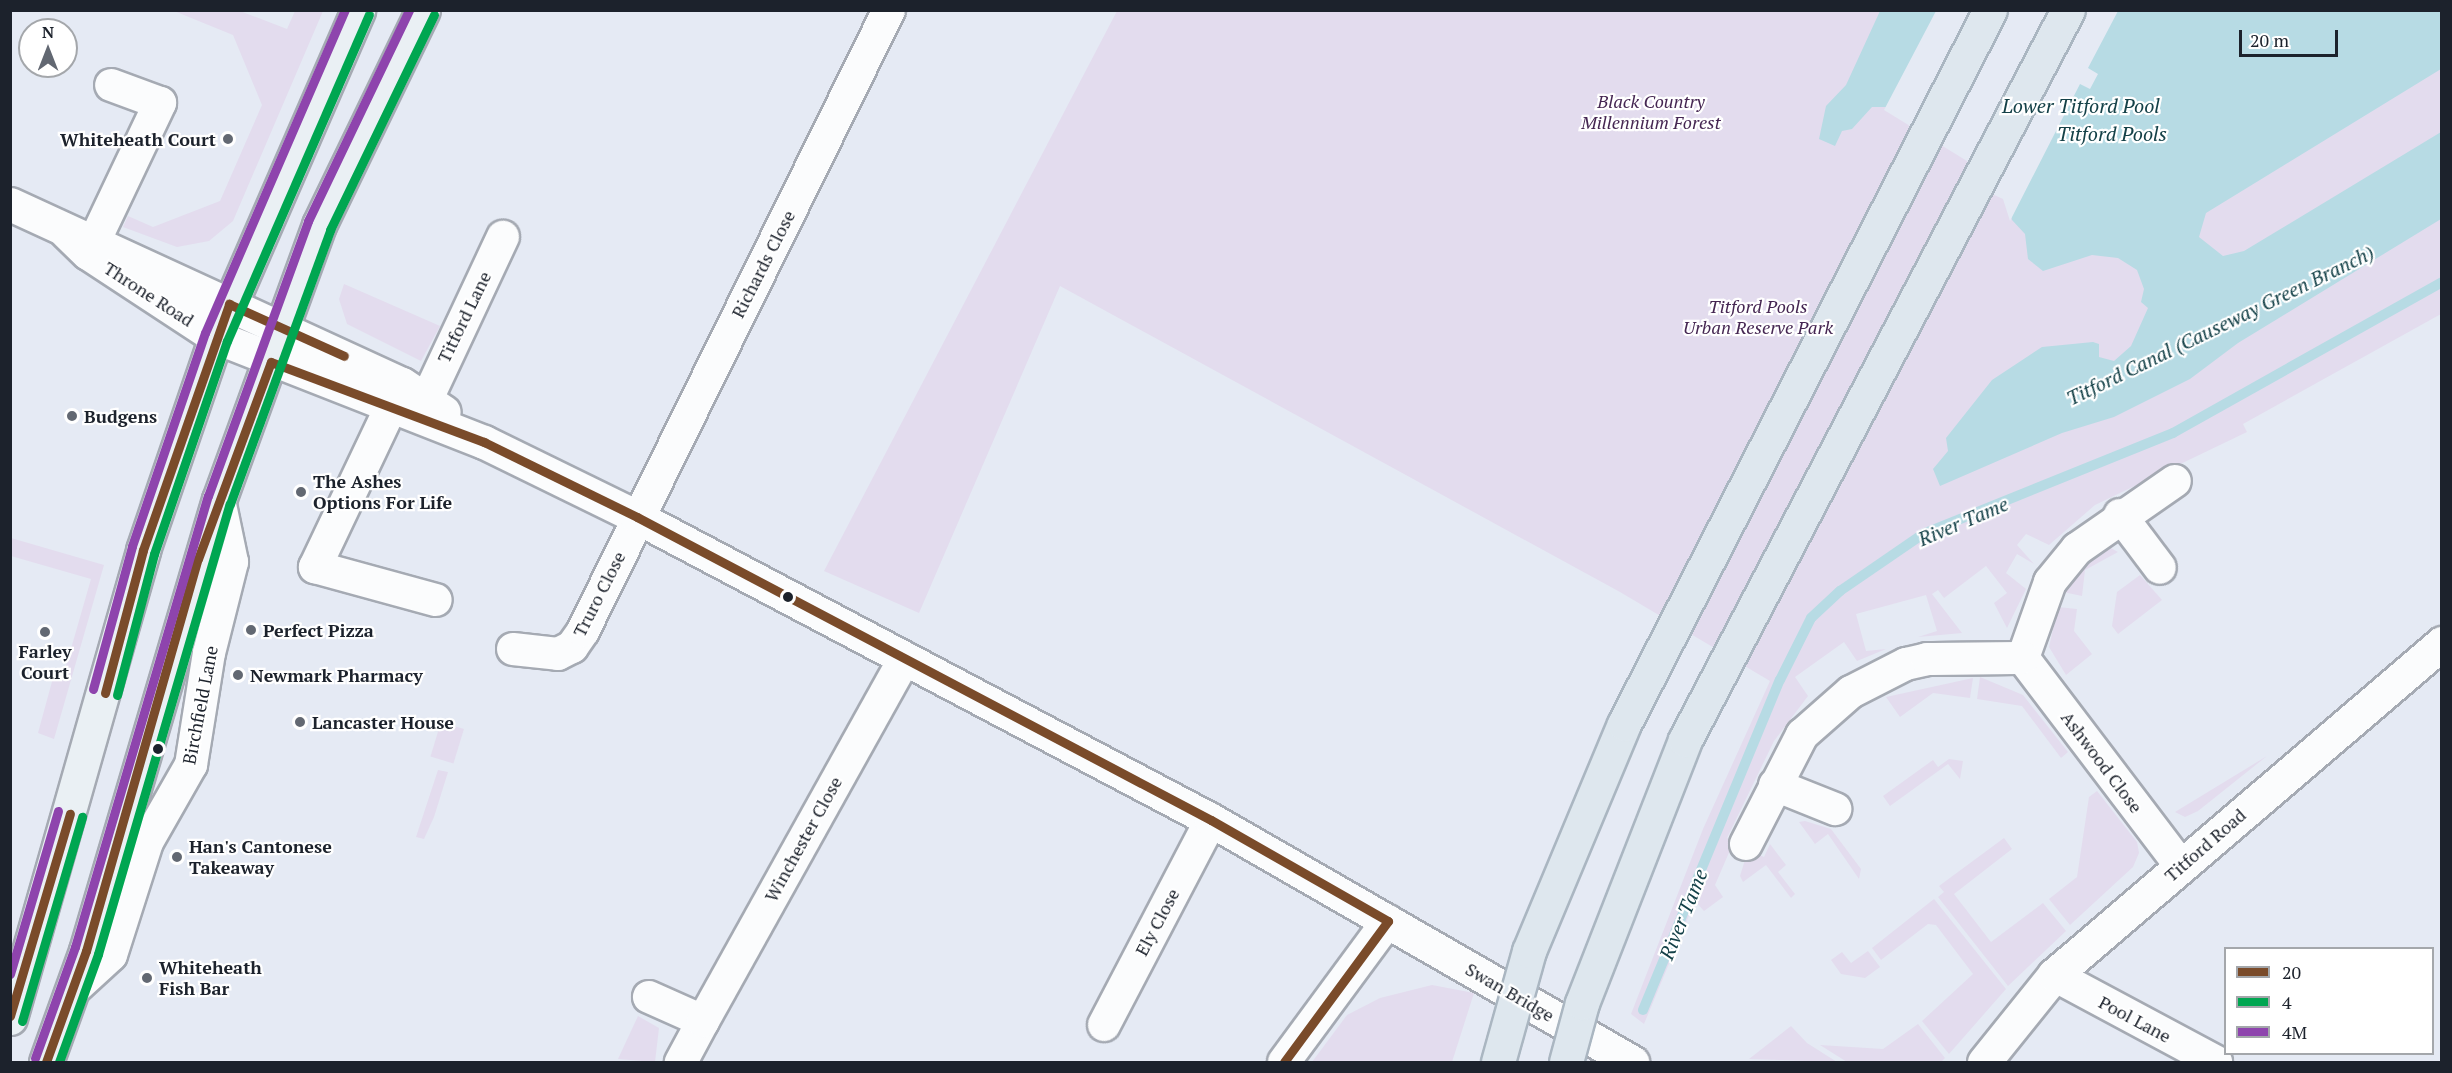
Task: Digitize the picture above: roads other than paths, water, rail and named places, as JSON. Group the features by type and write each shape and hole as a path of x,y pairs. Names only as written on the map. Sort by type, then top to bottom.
{"highway":[{"path":"1498,1062 1529,951 1624,724 1990,10"},
{"path":"1566,1062 1582,1003 1685,740 2068,10"}],"main road":[{"path":"10,1018 143,550 216,337 358,10"},
{"path":"46,1062 74,989 219,500 319,225 423,10"}],"street":[{"name":"Richards Close","path":"636,517 889,10"},
{"path":"83,242 160,103 111,85"},
{"name":"Throne Road","path":"10,204 83,242 283,328"},
{"name":"Titford Lane","path":"436,600 315,567 503,237"},
{"name":"Throne Road","path":"83,242 216,337 271,362"},
{"path":"283,328 483,442 636,517 905,658 1211,820 1388,921 1284,1062"},
{"path":"271,362 410,401"},
{"path":"1746,844 1774,784 1817,720 1879,676 1927,659 2023,658 2050,582 2077,549 2120,514 2175,481"},
{"name":"Birchfield Lane","path":"74,989 111,955 147,843 191,765 208,660 232,562 219,500"},
{"path":"2120,514 2160,568"},
{"name":"Truro Close","path":"513,649 542,655 572,647 636,517"},
{"name":"Titford Road","path":"1984,1062 2054,975 2442,643"},
{"name":"Winchester Close","path":"681,1062 905,658"},
{"name":"Ashwood Close","path":"2023,658 2181,866"},
{"path":"1774,784 1835,809"},
{"name":"Ely Close","path":"1104,1025 1211,820"},
{"name":"Swan Bridge","path":"1388,921 1632,1062"},
{"name":"Pool Lane","path":"2054,975 2216,1062"},
{"path":"649,997 703,1021"}],"water":[{"name":"Titford Pools","path":"1880,11 2441,11 2441,69 2206,213 2199,237 2223,256 2244,251 2441,132 2441,219 2238,343 2190,379 2114,417 2062,433 1940,486 1933,469 1948,451 1946,438 1992,380 2042,347 2093,342 2099,344 2099,357 2114,361 2131,346 2148,308 2141,302 2144,289 2137,270 2118,258 2092,255 2043,271 2028,259 2025,234 2012,220 2006,197 1945,140 1887,107 1872,107 1852,129 1842,131 1835,146 1819,139 1826,106 1846,85"}],"waterway":[{"name":"River Tame","path":"1643,1010 1780,680 1811,618 1840,591 1923,534 2173,433 2442,282"}],"place":[{"name":"Whiteheath Court","path":"228,139"},
{"name":"Budgens","path":"72,416"},
{"name":"The Ashes Options For Life","path":"301,492"},
{"name":"Perfect Pizza","path":"251,630"},
{"name":"Farley Court","path":"45,632"},
{"name":"Newmark Pharmacy","path":"238,675"},
{"name":"Lancaster House","path":"300,722"},
{"name":"Han's Cantonese Takeaway","path":"177,857"},
{"name":"Whiteheath Fish Bar","path":"147,978"}],"park label":[{"name":"Black Country Millennium Forest","path":"1651,112"},
{"name":"Titford Pools Urban Reserve Park","path":"1758,317"}],"water label":[{"name":"Lower Titford Pool","path":"2081,105"},
{"name":"Titford Canal (Causeway Green Branch)","path":"2220,325"}]}
